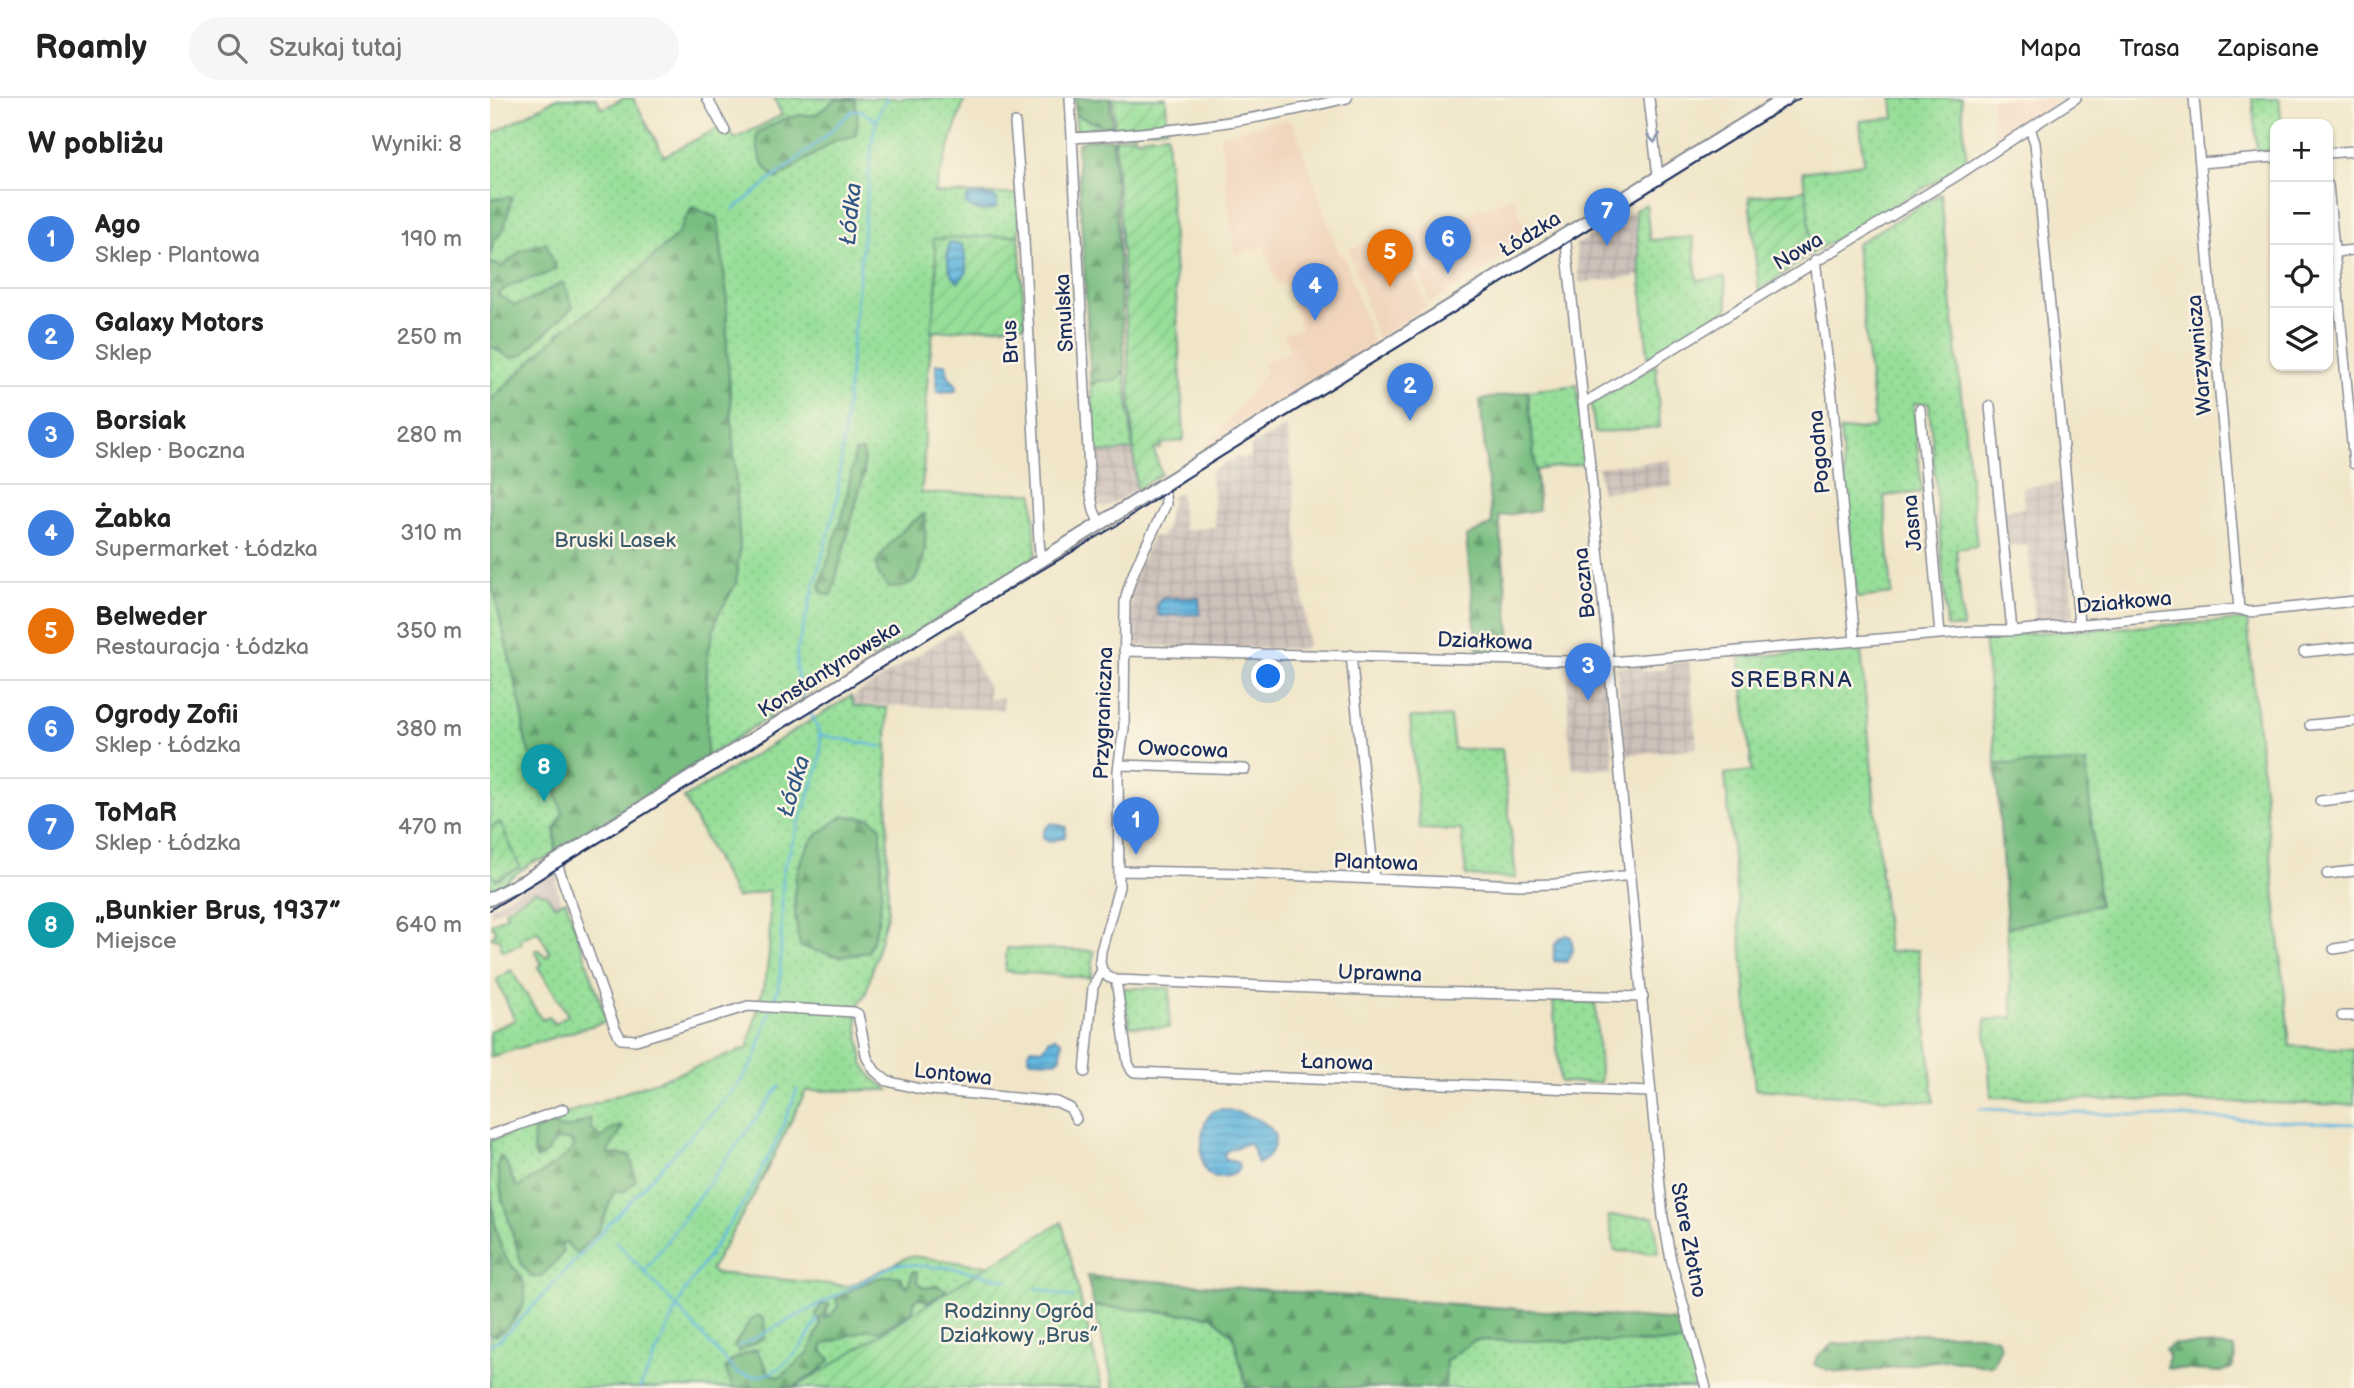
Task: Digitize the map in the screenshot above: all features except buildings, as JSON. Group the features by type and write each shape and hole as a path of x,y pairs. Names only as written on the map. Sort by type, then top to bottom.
{"main road":[{"name":"Łódzka","path":"1188,470 1786,98"},
{"name":"Konstantynowska","path":"490,899 556,861 1188,470"}],"street":[{"path":"708,98 725,131"},
{"name":"Smulska","path":"1070,98 1090,490 1100,524"},
{"path":"1072,138 1142,134 1229,123 1293,112 1347,98"},
{"path":"1649,98 1658,177"},
{"name":"Nowa","path":"1584,403 1955,177 2076,98"},
{"name":"Warzywnicza","path":"2194,98 2239,609"},
{"name":"Brus","path":"1015,123 1039,540 1044,559"},
{"path":"2030,128 2035,143 2079,623"},
{"path":"2333,152 2354,150"},
{"path":"2200,163 2270,157"},
{"name":"Boczna","path":"1565,235 1610,662 1651,1094"},
{"path":"2333,241 2351,395 2354,464"},
{"path":"2334,252 2354,250"},
{"name":"Pogodna","path":"1815,260 1832,396 1855,641"},
{"path":"1990,406 2012,631"},
{"name":"Jasna","path":"1920,409 1940,634"},
{"name":"Przygraniczna","path":"1086,1072 1093,986 1102,970 1101,951 1119,893 1117,820 1124,728 1125,602 1129,582 1166,503 1161,486"},
{"name":"Działkowa","path":"1124,651 1610,662 1940,634 2012,631 2239,609 2249,612 2354,601"},
{"path":"2304,652 2354,647"},
{"path":"1352,655 1374,879"},
{"path":"2310,725 2354,720"},
{"name":"Owocowa","path":"1120,765 1245,769"},
{"path":"2320,801 2354,797"},
{"name":"Lontowa","path":"556,861 621,1039 636,1040 733,1009 761,1005 854,1012 858,1014 867,1058 882,1077 897,1085 1057,1102 1070,1108 1076,1119"},
{"name":"Plantowa","path":"1120,871 1521,885 1631,876"},
{"path":"2327,874 2354,871"},
{"path":"2334,948 2354,946"},
{"path":"1102,970 1108,977 1116,980"},
{"name":"Uprawna","path":"1116,980 1643,997"},
{"name":"Łanowa","path":"1116,980 1129,1068 1135,1072 1651,1094"},
{"path":"2342,1016 2354,1016"},
{"name":"Stare Złotno","path":"1651,1094 1668,1245 1706,1388"},
{"path":"490,1135 564,1109"}],"shaded area":[{"path":"1991,98 2053,98 2054,107 1995,145"},
{"path":"1286,119 1294,124 1338,252 1344,256 1373,343 1204,451 1266,372 1263,362 1290,352 1285,334 1301,328 1286,283 1278,284 1264,246 1235,255 1220,135"},
{"path":"1513,197 1529,241 1430,303 1410,244 1410,234"},
{"path":"1635,210 1641,276 1579,283 1576,245"},
{"path":"1400,231 1426,307 1377,339 1349,249"},
{"path":"1287,426 1308,645 1303,649 1133,646 1129,643 1132,584 1152,536 1161,537 1166,528 1172,496 1180,491 1183,530 1215,527 1211,471 1238,456 1240,459 1251,457 1251,446"},
{"path":"1133,450 1136,490 1104,508 1099,505 1095,453"},
{"path":"1670,460 1672,486 1601,492 1598,467"},
{"path":"2061,483 2074,614 2070,619 2035,623 2028,545 2008,546 2004,510 2024,508 2023,487"},
{"path":"958,629 988,688 988,699 1003,698 1003,710 852,704 854,696"},
{"path":"1689,661 1697,748 1625,755 1617,667 1642,664 1643,671 1666,669 1666,663"},
{"path":"1601,666 1602,672 1605,673 1614,769 1573,769 1568,729 1568,667"},
{"path":"565,863 567,866 560,872 556,884 561,903 554,905 543,893 533,891 490,915 490,908"}],"green space":[{"path":"557,98 596,98 602,109 624,98 633,98 664,156 726,124 735,139 782,115 774,98 965,98 934,193 1019,194 1019,235 934,240 937,276 921,493 1033,493 1036,553 1034,559 876,657 862,661 796,700 546,859 533,862 490,892 490,135"},
{"path":"1075,98 1110,98 1112,124 1106,127 1078,116 1075,112"},
{"path":"1113,98 1166,98 1167,128 1148,130 1141,127 1134,133 1115,133"},
{"path":"1892,98 1961,98 1967,163 1812,253 1803,172 1864,163 1860,121 1894,118"},
{"path":"2252,98 2279,98 2281,119 2270,119 2270,151 2257,152"},
{"path":"837,99 855,100 858,122 855,136 836,140 777,179 767,170 761,159 757,147 757,133 781,120 800,115 815,115"},
{"path":"1075,112 1078,116 1106,127 1112,124 1113,133 1077,134"},
{"path":"1167,134 1184,437 1183,440 1161,444 1161,448 1154,449 1161,474 1136,490 1115,138 1135,136 1138,139"},
{"path":"1090,139 1113,139 1125,370 1116,381 1101,380 1091,385 1077,150 1078,143"},
{"path":"1806,190 1812,253 1759,291 1749,197"},
{"path":"1940,194 1977,546 1956,549 1963,628 1947,627 1929,403 1913,404 1922,492 1884,496 1892,594 1857,598 1840,431 1875,427 1856,244"},
{"path":"512,197 504,229 494,241 490,257 490,199"},
{"path":"1646,204 1650,240 1693,237 1697,280 1725,277 1728,309 1648,358 1635,210"},
{"name":"Bruski Lasek","path":"692,207 718,218 727,296 727,346 740,547 736,584 717,617 707,658 707,756 555,853 555,829 563,813 552,784 538,777 527,747 523,716 490,576 490,401 561,332 614,292 677,235"},
{"path":"1019,235 1025,325 931,332 937,274 933,239"},
{"path":"546,242 556,269 510,286 498,295 515,305 563,282 573,307 522,355 511,358 490,346 490,262 502,267 522,250"},
{"path":"1656,365 1660,427 1595,433 1591,404"},
{"path":"1125,370 1133,450 1095,453 1091,385 1101,380 1116,381"},
{"path":"1577,385 1585,463 1535,470 1528,391"},
{"path":"1528,391 1539,510 1499,516 1512,655 1478,655 1466,537 1492,524 1480,400"},
{"path":"863,451 864,474 831,596 821,592 820,585 844,510 855,452"},
{"path":"925,514 924,554 919,573 906,586 889,588 879,576 876,564 897,536"},
{"path":"2247,620 2290,1046 2354,1049 2354,1105 1991,1097 1985,1020 2013,1017 2007,928 2099,904 2086,764 1996,764 1984,636"},
{"path":"1861,649 1888,952 1918,950 1934,1102 1755,1089 1725,774 1752,771 1740,657"},
{"path":"851,696 854,706 887,708 888,911 866,993 857,1007 863,1063 872,1077 889,1090 806,1091 755,1193 711,1269 714,1273 850,1286 910,1256 988,1266 795,1388 490,1388 490,1141 748,1048 768,962 769,890 736,898 684,798"},
{"path":"1410,717 1450,717 1454,749 1502,749 1516,878 1466,876 1461,830 1420,829"},
{"path":"2086,763 2099,905 2007,928 1996,764"},
{"path":"843,816 870,818 881,827 882,875 878,921 868,952 841,957 800,947 795,889 801,861 807,848 816,836"},
{"path":"500,822 520,867 496,880 490,871 490,828"},
{"path":"535,891 546,894 554,905 566,901 607,1021 490,1057 490,1031 515,1020 497,981 511,970 542,1020 549,1017 554,1024 568,1015 538,967 542,964 535,951 538,949 546,957 550,952 538,931 520,939 522,944 503,951 500,948 500,939 491,938 496,932 491,924 507,915 505,910"},
{"path":"1007,948 1094,951 1091,978 1005,971"},
{"path":"1125,988 1170,988 1169,1028 1130,1026 1123,992"},
{"path":"1553,1001 1595,1002 1601,1083 1560,1082"},
{"path":"590,1118 591,1129 601,1138 612,1128 623,1127 607,1154 630,1155 636,1180 625,1191 614,1192 599,1230 576,1254 566,1242 561,1244 563,1252 558,1260 540,1277 532,1277 522,1265 502,1198 497,1167 500,1156 518,1187 556,1163 575,1146 570,1140 556,1140 548,1151 537,1159 533,1151 534,1131 549,1124 570,1128"},
{"path":"491,1186 497,1233 507,1260 518,1272 525,1292 522,1308 517,1316 496,1336 490,1334"},
{"path":"1608,1216 1654,1217 1659,1253 1615,1251"},
{"name":"Rodzinny Ogród Działkowy „Brus”","path":"1062,1222 1102,1388 795,1388 988,1266"},
{"path":"913,1271 917,1272 918,1282 924,1288 937,1286 947,1290 928,1302 919,1298 914,1301 913,1311 880,1331 869,1329 824,1344 822,1351 831,1359 819,1371 792,1388 733,1388 725,1369 732,1360 756,1349 770,1374 780,1377 808,1353 820,1326 820,1319 815,1315 821,1305 829,1304 825,1318 838,1306 836,1299 859,1286 884,1276 893,1276 901,1277 904,1285 908,1286"},
{"path":"1087,1276 1677,1321 1684,1343 1475,1340 1446,1361 1445,1388 1247,1388 1233,1335 1212,1316 1094,1306"},
{"path":"1094,1306 1212,1316 1233,1335 1247,1388 1114,1388"},
{"path":"758,1315 764,1319 765,1337 739,1352 734,1346 750,1321"},
{"path":"1903,1334 1979,1334 1997,1338 2001,1346 1993,1365 1950,1360 1842,1372 1827,1370 1814,1364 1818,1356 1833,1344 1861,1343"},
{"path":"1475,1340 1684,1343 1699,1388 1445,1388 1446,1361"},
{"path":"2173,1344 2234,1348 2235,1360 2232,1368 2220,1372 2167,1368 2168,1356 2165,1350"}],"water":[{"path":"968,196 994,197 997,201 996,208 979,210 971,208 965,202"},
{"path":"949,243 963,245 967,272 958,282 948,264"},
{"path":"936,364 946,364 948,375 957,386 955,391 937,392"},
{"path":"1161,598 1199,598 1200,614 1159,616 1157,607"},
{"path":"1052,823 1066,827 1065,837 1049,842 1043,838 1043,833"},
{"path":"1567,935 1571,937 1572,944 1570,956 1566,962 1554,961 1555,945"},
{"path":"1055,1037 1062,1041 1061,1057 1056,1061 1031,1060 1028,1057 1031,1048 1042,1049"},
{"path":"1222,1109 1267,1125 1275,1139 1270,1153 1258,1164 1248,1143 1228,1150 1224,1154 1226,1159 1238,1163 1239,1168 1236,1173 1218,1177 1207,1173 1204,1168 1202,1136 1209,1116"}],"waterway":[{"name":"Łódka","path":"804,701 796,670 797,650 837,501 873,135 878,115 887,98"},
{"path":"734,209 820,141 852,111 860,110 876,121"},
{"name":"Łódka","path":"772,1005 780,982 783,870 819,766 821,746 818,729 809,710"},
{"path":"821,735 883,747"},
{"name":"Łódka","path":"490,1345 519,1321 737,1086 754,1061 770,1011"},
{"path":"644,1272 780,1086"},
{"path":"640,1388 685,1291 748,1196 778,1138 797,1090"},
{"path":"1980,1109 2354,1124"},
{"path":"616,1241 737,1373 751,1376 776,1370 796,1353 818,1319"},
{"path":"738,1347 896,1264 953,1268 1008,1280"},
{"path":"1036,1288 1073,1298"}],"tram line":[{"path":"490,910 958,620 1119,524 1187,478 1800,98"}],"place":[{"name":"ToMaR","path":"1607,246"},
{"name":"Ogrody Zofii","path":"1448,274"},
{"name":"Belweder","path":"1390,287"},
{"name":"Żabka","path":"1315,321"},
{"name":"Galaxy Motors","path":"1410,421"},
{"name":"Borsiak","path":"1588,701"},
{"name":"„Bunkier Brus, 1937”","path":"544,802"},
{"name":"Ago","path":"1136,855"}],"district":[{"name":"SREBRNA","path":"1792,679"}]}
